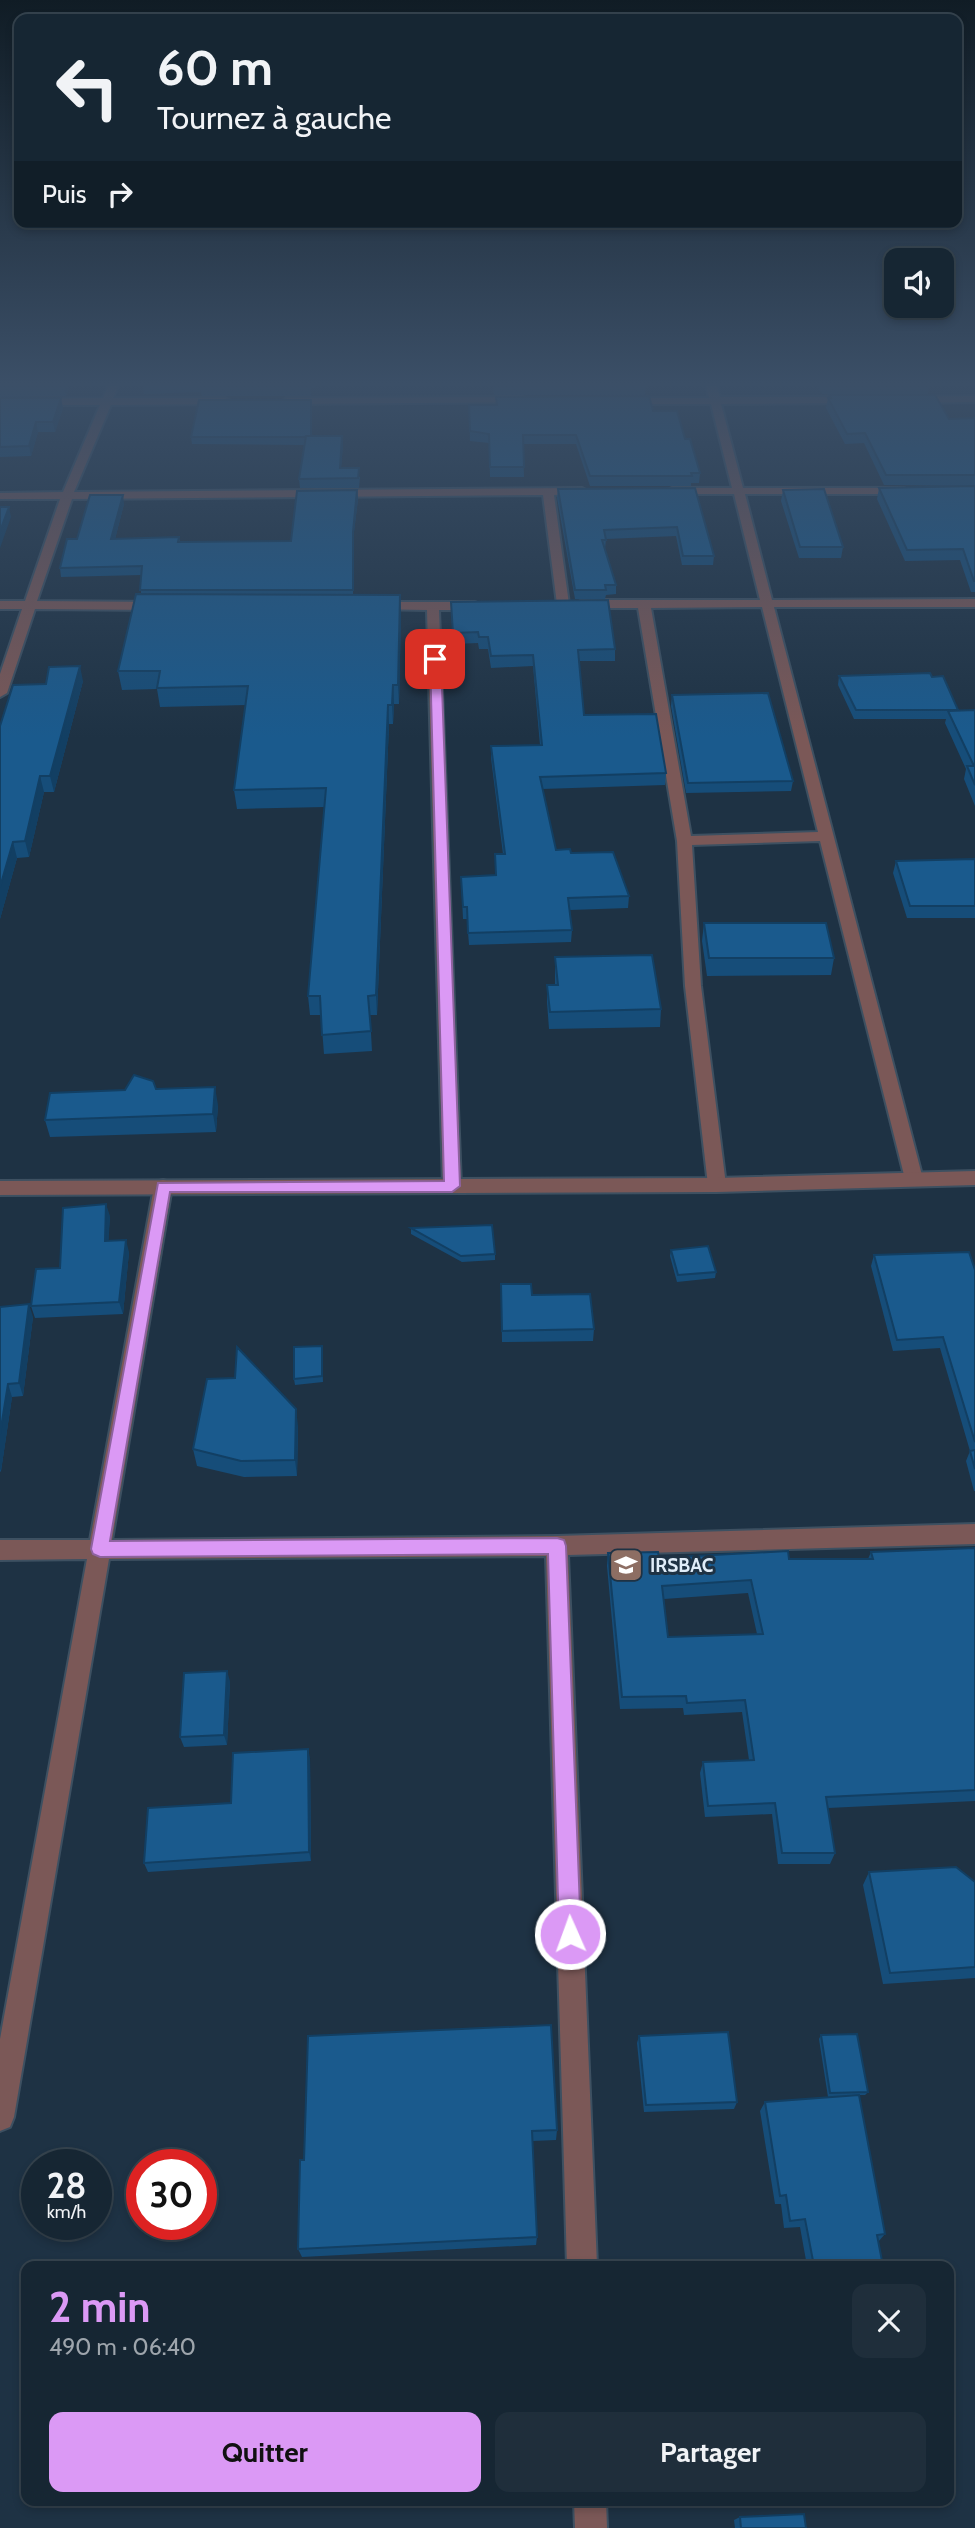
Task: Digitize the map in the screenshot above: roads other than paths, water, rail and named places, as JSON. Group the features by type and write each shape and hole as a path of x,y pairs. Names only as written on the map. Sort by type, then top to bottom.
{"street":[{"path":"0,693 65,502"},
{"path":"549,502 557,605 975,603"},
{"path":"741,502 914,1179"},
{"path":"0,605 169,606"},
{"path":"644,605 684,841 693,986 717,1185"},
{"path":"364,606 485,606"},
{"path":"433,606 452,1186"},
{"path":"684,841 826,835"},
{"path":"0,1188 717,1185 975,1178"},
{"path":"0,2117 163,1187"},
{"path":"0,1550 557,1546 975,1534"},
{"path":"557,1546 582,2261"},
{"path":"590,2506 590,2528"}],"place":[{"name":"IRSBAC","path":"626,1565"}]}
